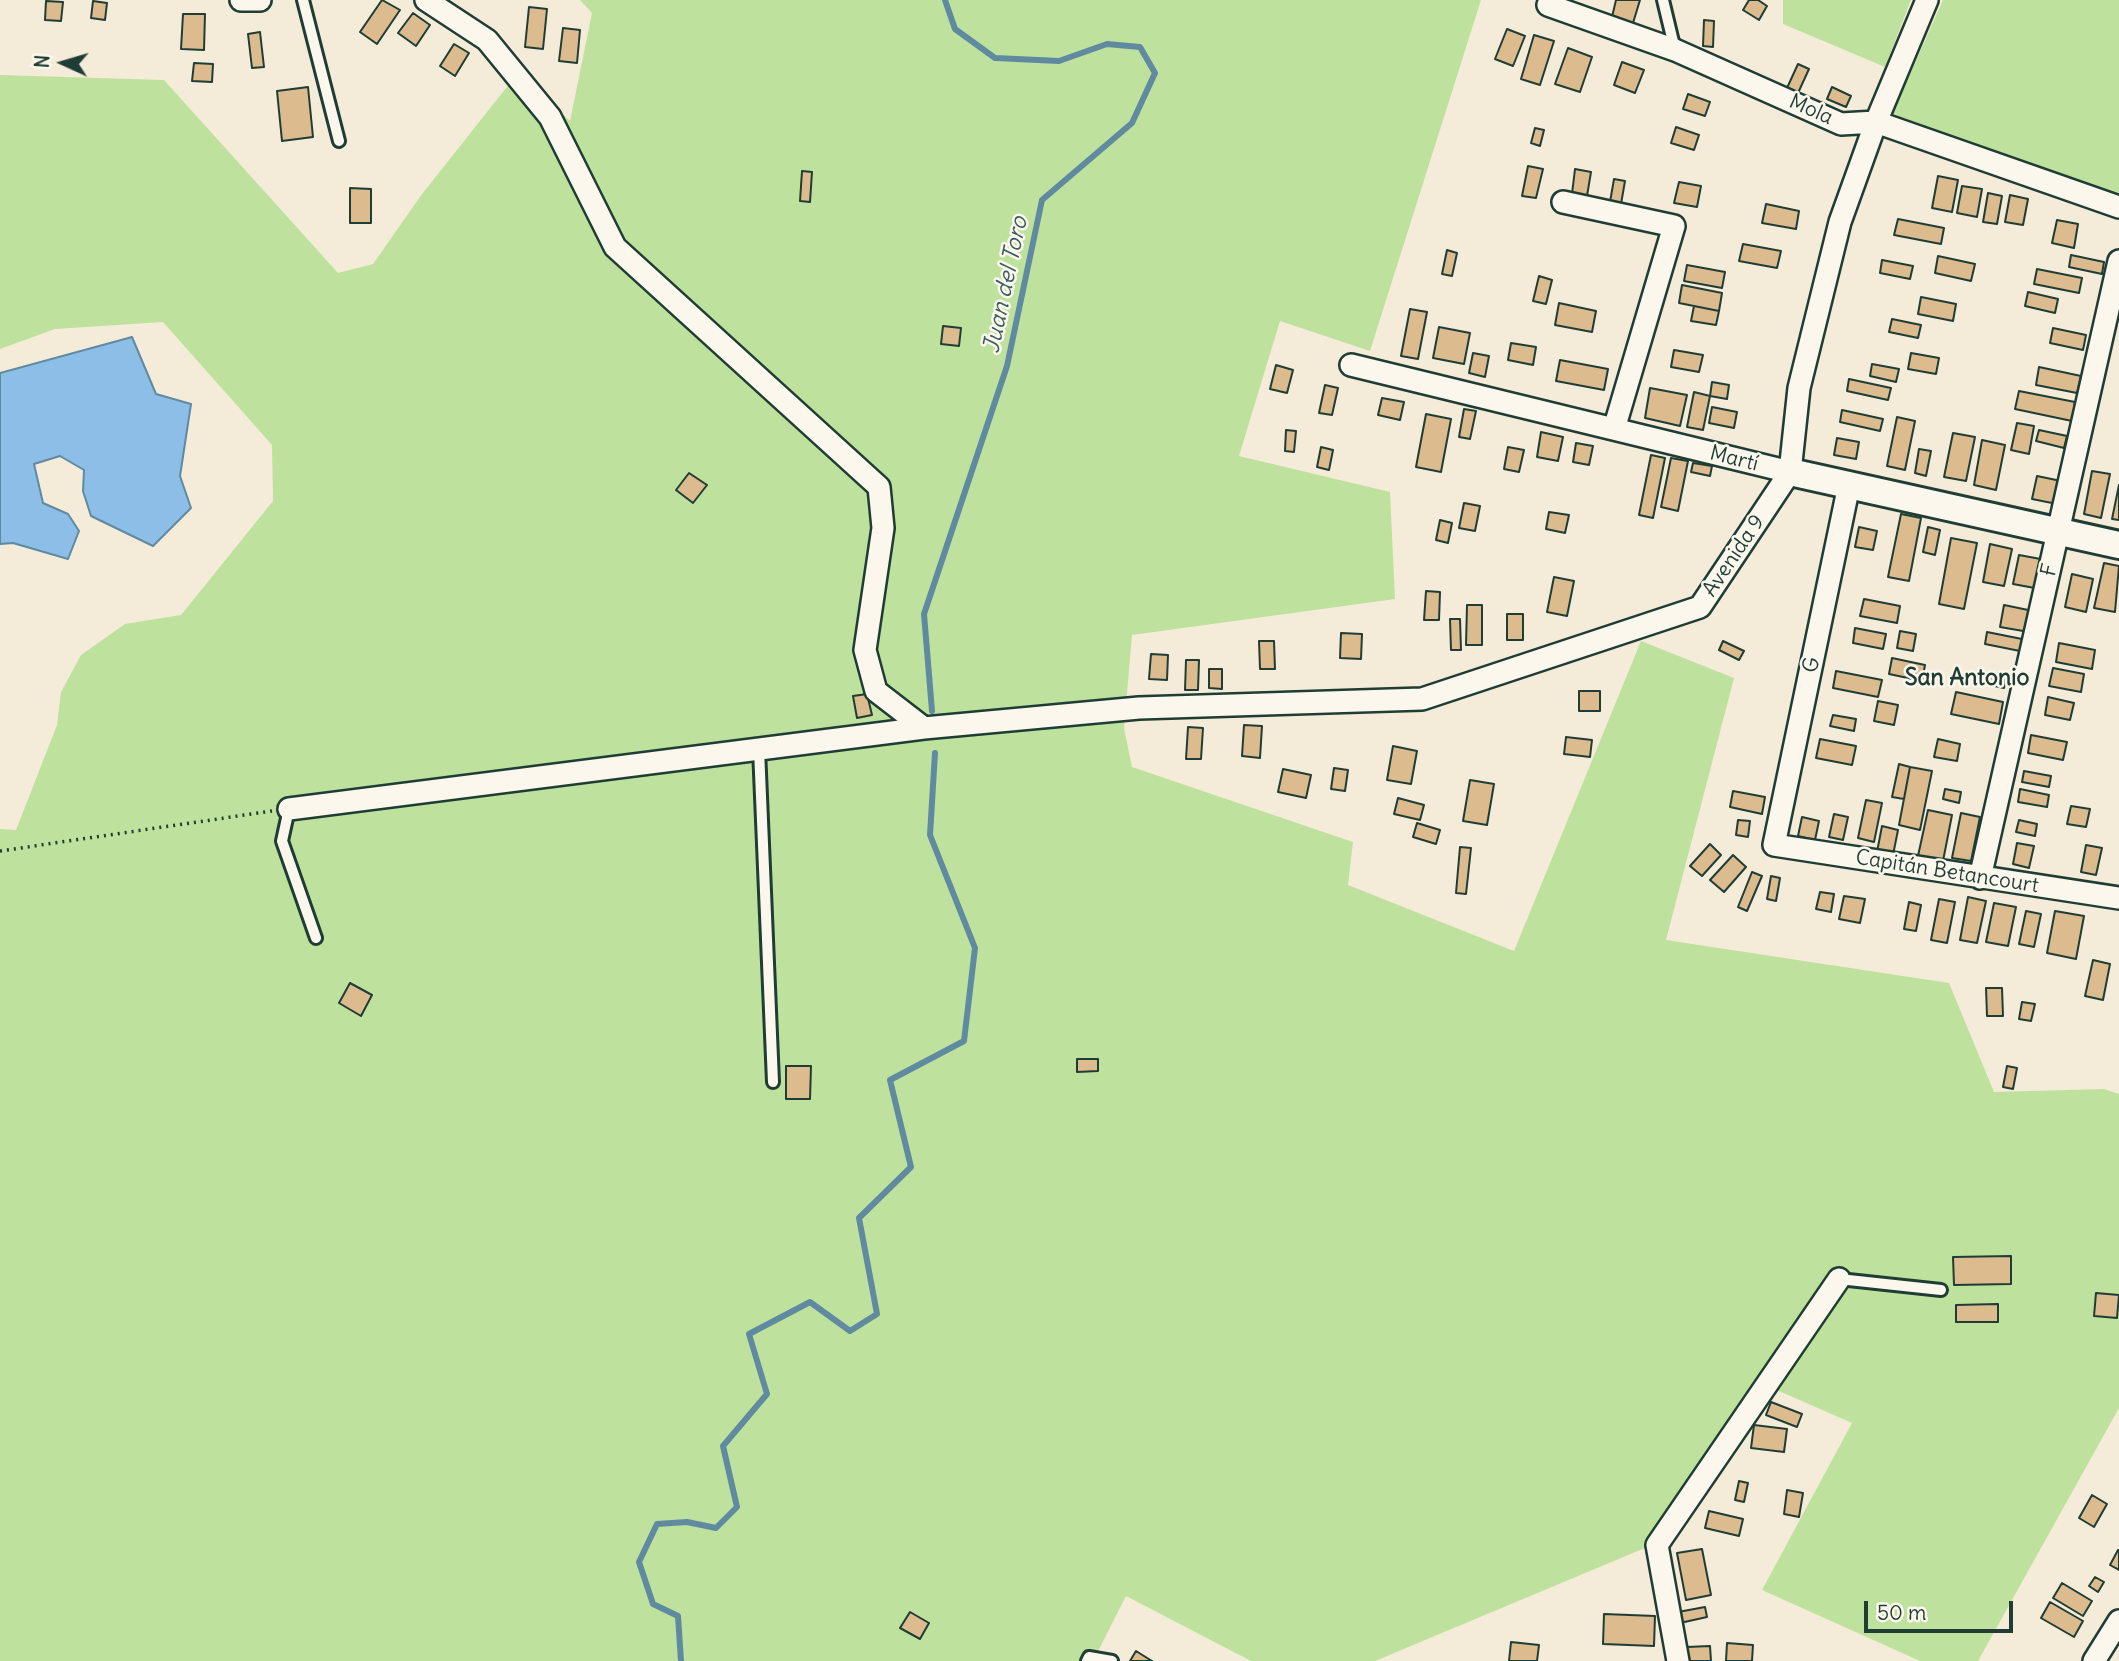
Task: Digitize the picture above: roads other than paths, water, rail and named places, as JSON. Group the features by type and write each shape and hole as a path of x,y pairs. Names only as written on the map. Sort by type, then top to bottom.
{"street":[{"path":"241,0 260,0"},
{"path":"426,0 487,40 550,117 615,247 879,487 883,528 865,650 876,691 924,728"},
{"name":"Avenida 9","path":"289,809 924,728 1139,708 1422,699 1700,607 1790,472 1799,388 1833,248 1876,122 1927,0"},
{"name":"Mola","path":"1548,5 1675,50 1841,124 1876,122 2119,207"},
{"path":"1563,202 1674,226 1614,429"},
{"name":"F","path":"1980,878 2119,261"},
{"name":"Martí","path":"1351,365 1790,472 2119,545"},
{"name":"G","path":"1774,845 1849,485"},
{"name":"Capitán Betancourt","path":"1774,845 2119,898"},
{"path":"1678,1661 1657,1545 1839,1279"},
{"path":"2094,1661 2119,1621"}],"lane":[{"path":"303,0 339,141"},
{"path":"1663,0 1675,50"},
{"path":"759,749 773,1082"},
{"path":"289,809 282,841 316,938"},
{"path":"1839,1279 1941,1290"},
{"path":"1087,1661 1089,1657 1112,1661"}],"water":[{"path":"132,337 156,394 191,404 180,476 191,508 153,546 91,516 83,491 84,470 60,456 34,464 43,503 68,514 79,531 68,559 13,543 0,544 0,373"}],"waterway":[{"name":"Juan del Toro","path":"932,711 924,614 1007,366 1042,200 1132,123 1155,73 1140,47 1107,44 1059,61 995,58 955,29 945,0"},
{"name":"Juan del Toro","path":"681,1661 678,1616 653,1604 639,1562 657,1524 687,1522 716,1528 737,1507 723,1446 767,1394 749,1334 810,1302 850,1331 877,1314 859,1218 911,1167 890,1080 964,1041 975,948 930,835 935,753"}],"district":[{"name":"San Antonio","path":"1967,678"}]}
